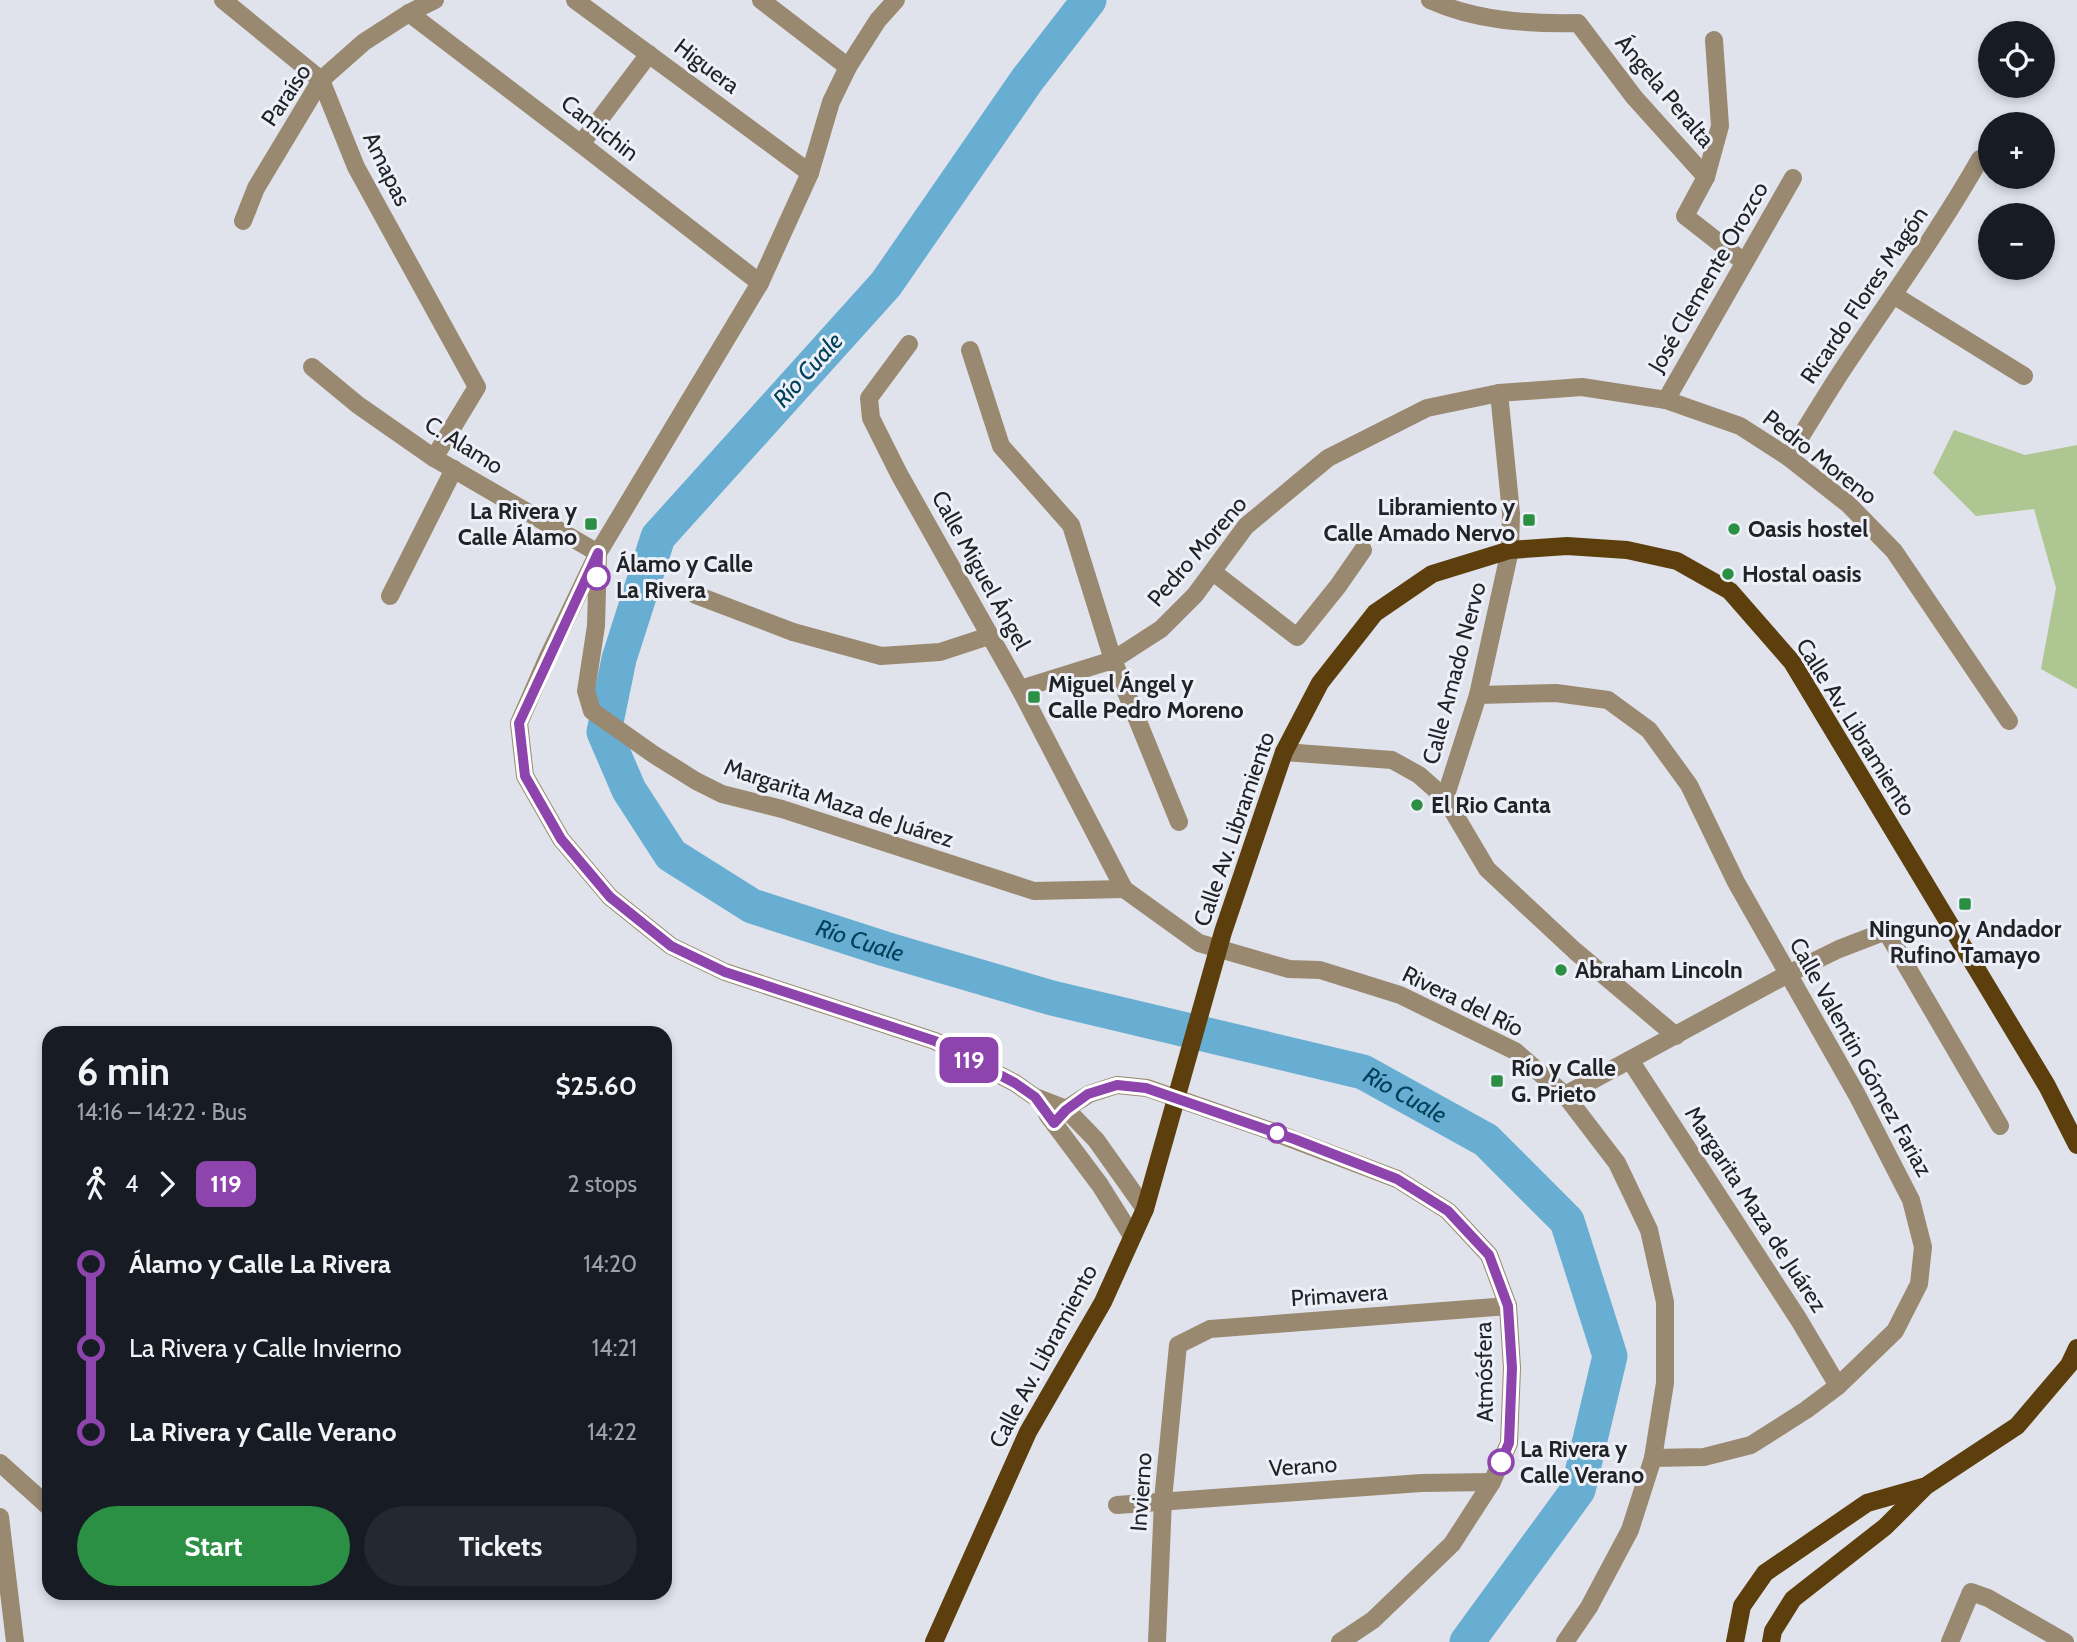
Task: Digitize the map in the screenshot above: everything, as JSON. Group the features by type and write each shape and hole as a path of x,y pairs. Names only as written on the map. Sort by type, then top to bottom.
{"main road":[{"name":"Calle Av. Libramiento","path":"934,1642 1028,1432 1103,1302 1145,1209 1223,932 1284,752 1320,682 1375,613 1432,574 1510,550 1567,546 1627,550 1677,561 1730,591 1792,662 2047,1086 2077,1145"},
{"path":"1772,1642 1773,1631 1793,1599 1885,1527 1926,1486 2017,1426 2069,1365 2077,1348"},
{"path":"1735,1642 1742,1606 1765,1573 1867,1503 1926,1486"}],"street":[{"name":"Amapas","path":"223,0 321,80 356,167 477,387 434,458"},
{"name":"Higuera","path":"575,0 810,173"},
{"path":"761,0 848,66"},
{"path":"896,0 878,20 848,66 831,102 810,173 760,283 598,553 519,723 525,776 561,839 610,897 671,946 725,972 935,1041 1015,1083 1096,1140 1145,1209"},
{"name":"Ángela Peralta","path":"1430,0 1482,16 1537,24 1578,23 1634,97 1706,177"},
{"name":"Paraíso","path":"243,221 256,188 321,80 363,43 433,1"},
{"name":"Camichin","path":"409,13 760,283"},
{"name":"Ángela Peralta","path":"1714,40 1720,126 1706,177 1685,216 1744,262"},
{"path":"581,144 649,54"},
{"name":"Ricardo Flores Magón","path":"1788,457 1844,367 1895,296 1978,162"},
{"name":"José Clemente Orozco","path":"1666,400 1793,178"},
{"path":"1895,296 2024,376"},
{"name":"Calle Miguel Ángel","path":"909,344 869,398 872,418 899,474 1020,689 1124,889 1199,943"},
{"path":"970,350 1002,446 1071,525 1113,660 1179,822"},
{"name":"C. Alamo","path":"312,367 358,405 434,458 598,553"},
{"name":"Pedro Moreno","path":"1020,689 1113,660 1161,629 1195,595 1246,526 1328,458 1427,408 1499,393 1582,387 1666,400 1740,426 1788,457 1848,504 1894,551 2009,720"},
{"name":"Calle Amado Nervo","path":"1499,393 1511,513 1510,550 1478,695 1445,798 1487,869 1574,951 1676,1036"},
{"path":"390,596 454,469"},
{"path":"1213,572 1297,637 1363,550"},
{"name":"Margarita Maza de Juárez","path":"598,553 596,626 586,691 592,711 653,754 722,794 782,809 1034,891 1124,889"},
{"path":"696,595 793,632 881,656 940,652 989,636"},
{"name":"Calle Valentin Gómez Fariaz","path":"1478,695 1556,693 1608,700 1649,730 1689,785 1736,882 1857,1095 1911,1200 1923,1247 1919,1284 1895,1331 1838,1386 1751,1445 1704,1457 1653,1458"},
{"path":"1284,752 1392,760 1419,775 1445,798"},
{"path":"1565,1095 1788,974 1886,931 2000,1126"},
{"name":"Rivera del Río","path":"1199,943 1289,969 1321,970 1400,995 1515,1051 1565,1095 1617,1163 1648,1230 1665,1303 1665,1383 1653,1458 1630,1530 1589,1607 1565,1642"},
{"name":"Margarita Maza de Juárez","path":"1630,1060 1799,1320 1838,1386"},
{"name":"Atmósfera","path":"1060,1116 1088,1094 1117,1085 1146,1088 1397,1179 1448,1211 1489,1255 1508,1306 1512,1368 1509,1443 1492,1482 1452,1544 1373,1620 1340,1642"},
{"path":"1060,1116 1132,1236"},
{"name":"Primavera","path":"1178,1345 1210,1329 1508,1306"},
{"name":"Invierno","path":"1157,1642 1163,1500 1178,1345"},
{"path":"0,1463 42,1501"},
{"name":"Verano","path":"1117,1505 1421,1483 1492,1482"},
{"path":"0,1517 17,1641"},
{"path":"1950,1642 1971,1592 1988,1598 2065,1642"}],"green space":[{"path":"1954,430 2025,455 2077,445 2077,689 2041,669 2056,588 2034,509 1976,516 1933,473"}],"waterway":[{"name":"Río Cuale","path":"1089,0 1027,80 886,284 658,537 619,659 604,732 629,790 671,855 752,906 885,949 1052,998 1363,1072 1486,1140 1567,1221 1610,1356 1578,1490 1467,1642"}],"bus line":[{"name":"119","path":"597,577 598,553 519,723 525,776 561,839 610,897 671,946 725,972 935,1041 1015,1083 1035,1097 1054,1123 1066,1110 1088,1094 1117,1085 1146,1088 1294,1139 1397,1179 1448,1211 1489,1255 1508,1306 1512,1368 1509,1443 1501,1462"}],"place":[{"name":"Libramiento y Calle Amado Nervo","path":"1529,520"},
{"name":"La Rivera y Calle Álamo","path":"591,524"},
{"name":"Oasis hostel","path":"1734,529"},
{"name":"Hostal oasis","path":"1728,574"},
{"name":"Álamo y Calle La Rivera","path":"597,577"},
{"name":"Miguel Ángel y Calle Pedro Moreno","path":"1034,697"},
{"name":"El Rio Canta","path":"1417,805"},
{"name":"Ninguno y Andador Rufino Tamayo","path":"1965,904"},
{"name":"Abraham Lincoln","path":"1561,970"},
{"name":"Río y Calle G. Prieto","path":"1497,1081"},
{"name":"La Rivera y Calle Verano","path":"1501,1462"}]}
